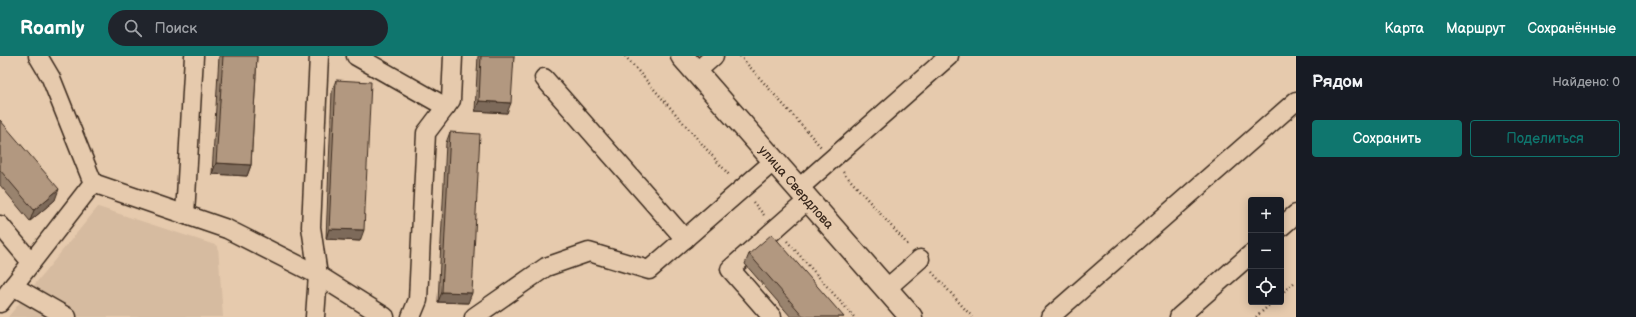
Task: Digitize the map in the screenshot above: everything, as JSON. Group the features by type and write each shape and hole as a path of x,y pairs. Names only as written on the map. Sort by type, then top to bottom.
{"main road":[{"name":"улица Свердлова","path":"682,56 911,317"}],"lane":[{"path":"38,56 51,78 93,183 227,229 318,275 385,317"},
{"path":"185,215 194,56"},
{"path":"315,317 318,275 311,227 319,56"},
{"path":"356,56 446,107"},
{"path":"410,317 418,300 426,133 451,100 453,56"},
{"path":"696,72 714,56"},
{"path":"772,317 730,269 803,194 832,159 949,56"},
{"path":"544,78 685,238"},
{"path":"1050,317 1296,101"},
{"path":"474,317 546,267 589,252 649,270 774,161"},
{"path":"0,303 93,183"},
{"path":"1284,224 1296,214"},
{"path":"0,225 32,262"},
{"path":"1179,317 1248,257"},
{"path":"886,289 920,259"},
{"path":"13,286 65,316"}],"path":[{"path":"740,56 972,317"},
{"path":"1284,291 1296,281"},
{"path":"1256,317 1270,305"}],"shaded area":[{"path":"98,207 218,246 223,317 8,317"}],"building":[{"path":"223,56 257,56 251,165 216,163"},
{"path":"481,56 514,56 511,103 479,101"},
{"path":"336,80 371,82 364,230 329,229"},
{"path":"0,120 59,189 34,210 0,170"},
{"path":"450,132 480,134 472,293 442,292"},
{"path":"772,234 844,317 804,317 749,254"}]}
